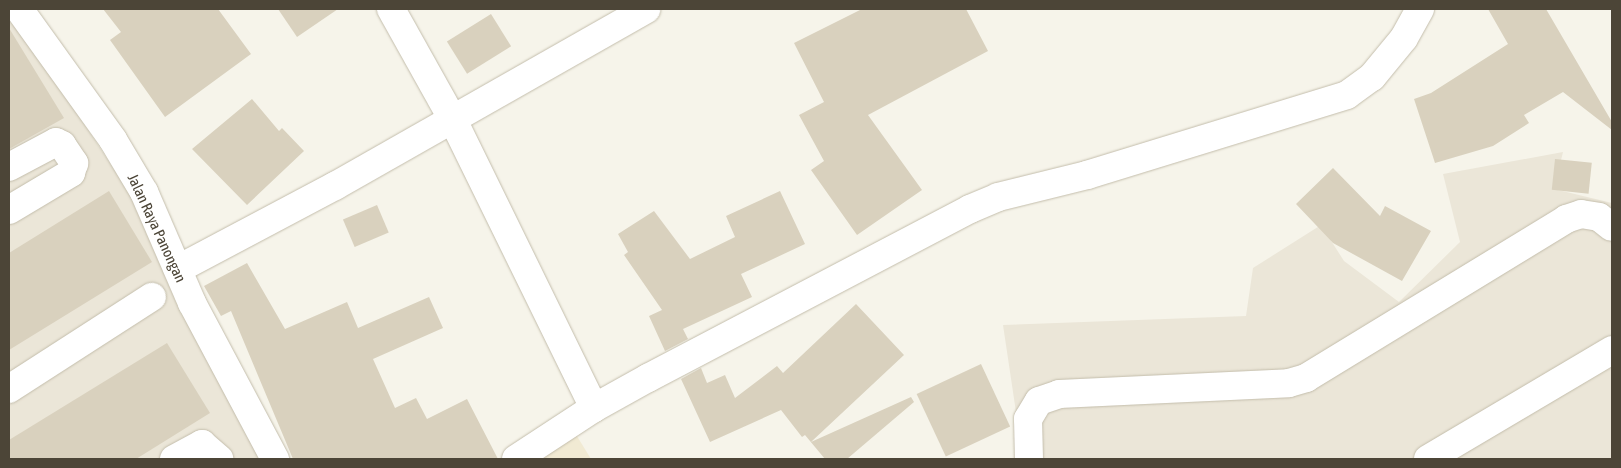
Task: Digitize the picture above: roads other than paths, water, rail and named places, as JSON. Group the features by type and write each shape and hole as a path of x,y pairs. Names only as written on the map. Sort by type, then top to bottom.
{"street":[{"name":"Jalan Raya Panongan","path":"19,9 113,140 144,192 197,312 275,459"},
{"path":"391,9 452,118 594,408"},
{"path":"178,269 335,186 646,9"},
{"path":"516,459 594,408 936,224 998,197 1087,175 1347,95 1372,77 1404,38 1420,9"},
{"path":"9,168 56,142 62,145 74,163 71,173 9,210"},
{"path":"1029,459 1028,418 1040,401 1058,394 1289,383 1306,378 1566,219 1581,214 1599,217 1612,227"},
{"path":"9,388 152,297"},
{"path":"1428,459 1612,350"},
{"path":"174,459 202,444 219,459"}]}
